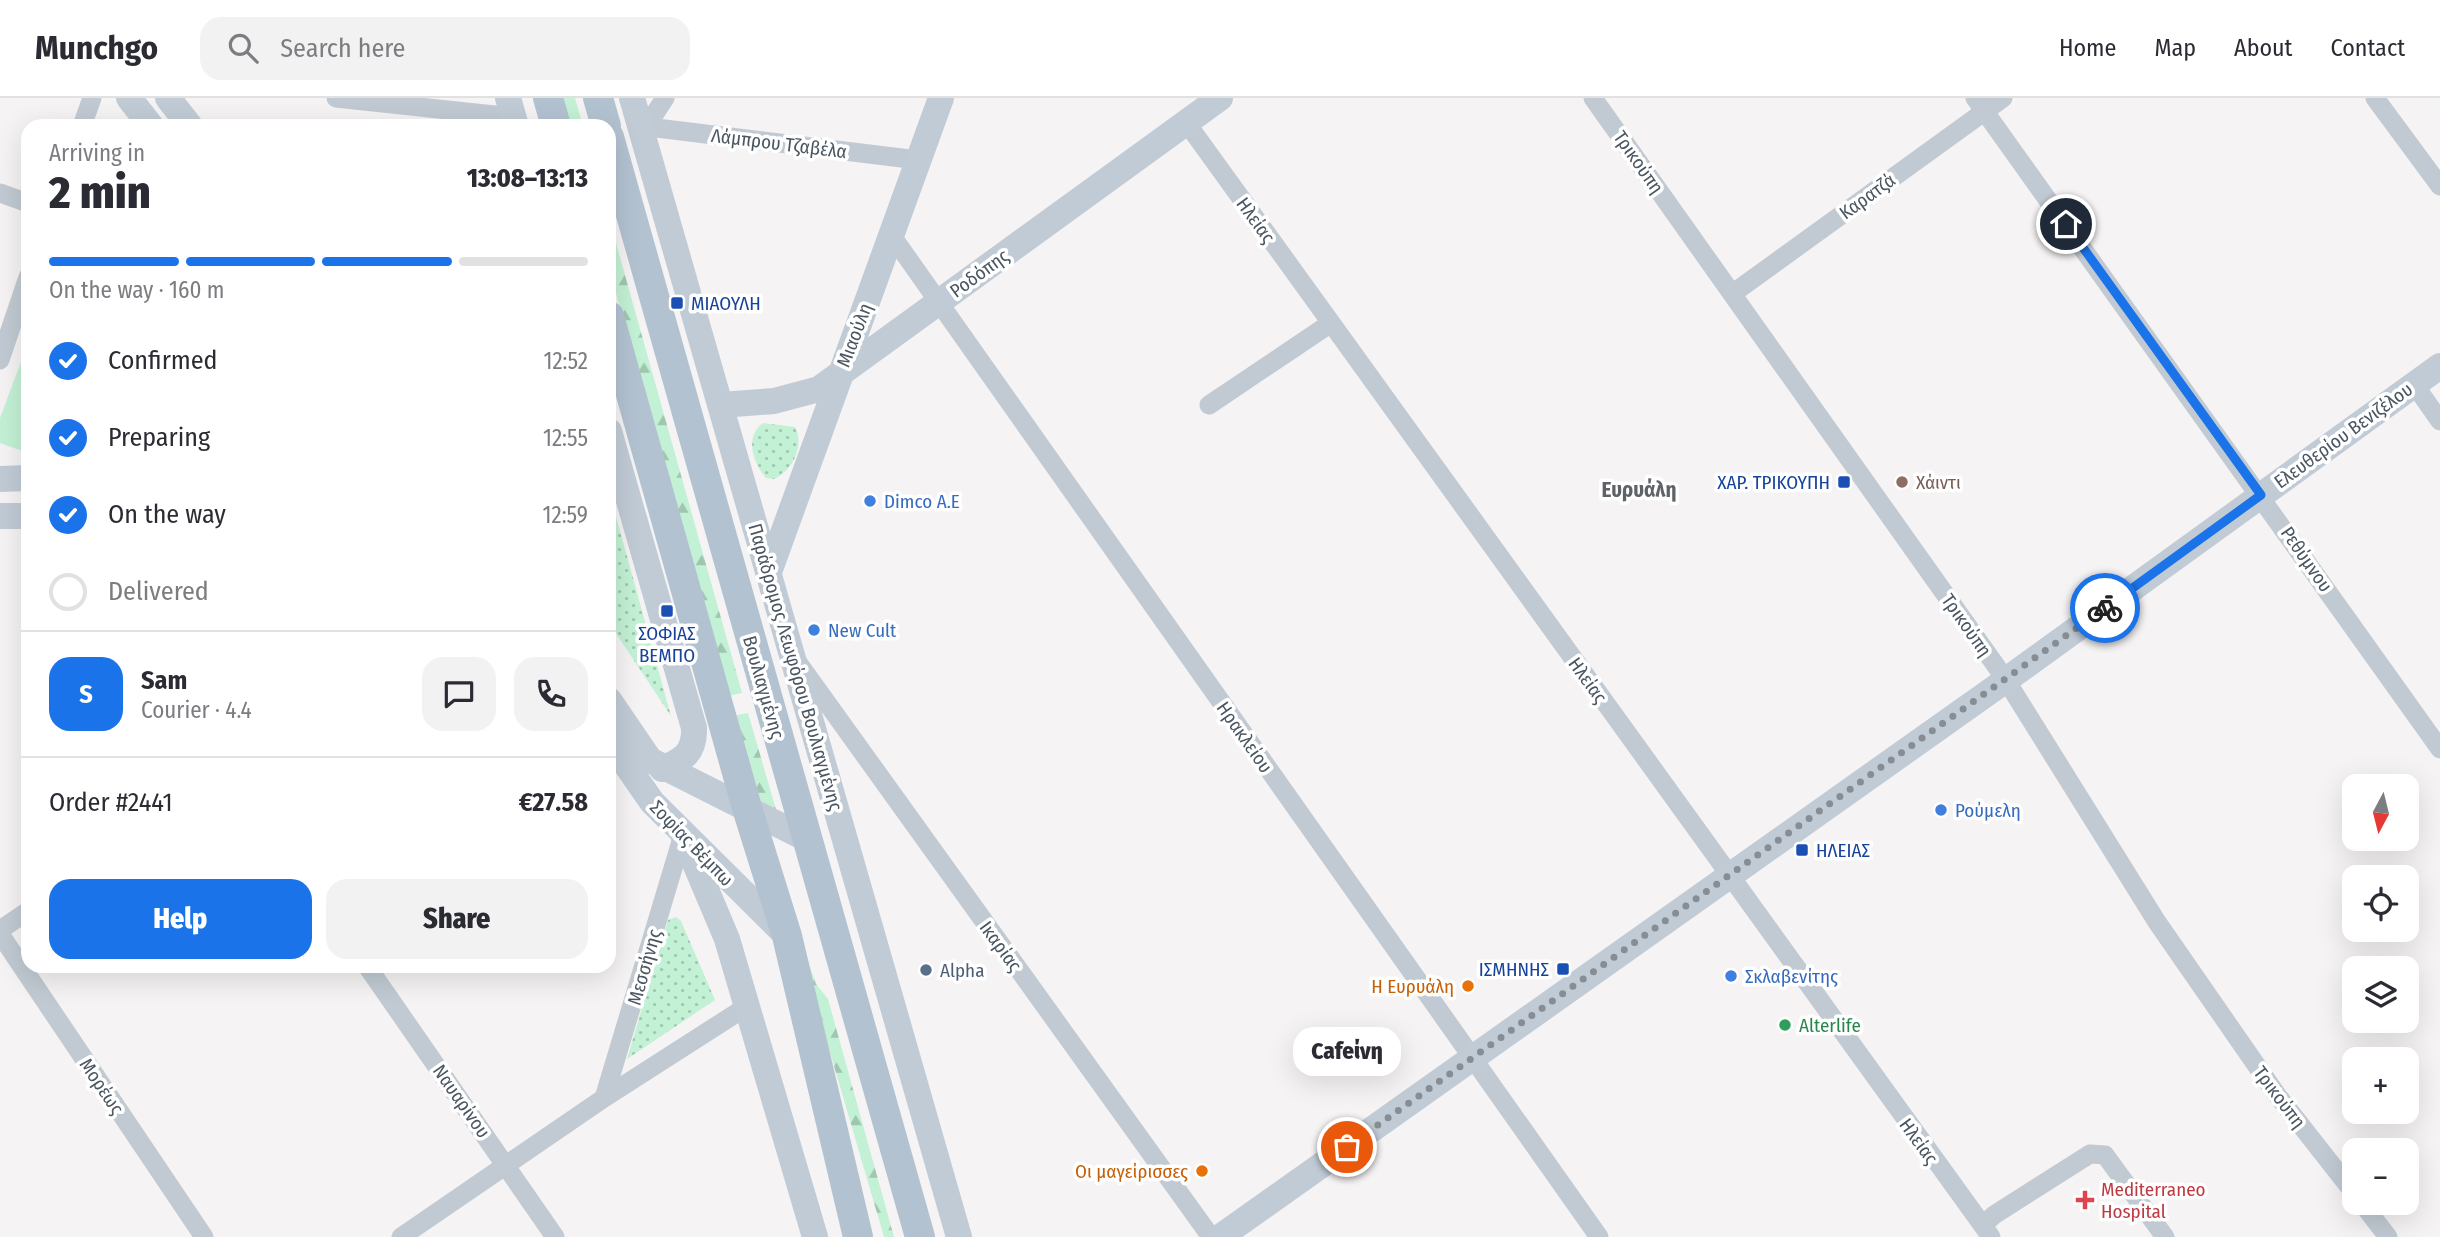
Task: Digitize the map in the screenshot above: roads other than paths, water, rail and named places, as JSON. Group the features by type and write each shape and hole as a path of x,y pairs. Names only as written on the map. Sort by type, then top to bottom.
{"main road":[{"path":"548,98 554,119"},
{"path":"598,98 604,119"},
{"name":"Βουλιαγμένης","path":"616,162 920,1237"},
{"path":"616,341 747,808 787,936 858,1237"}],"street":[{"path":"84,119 92,98"},
{"path":"129,98 145,119"},
{"path":"167,98 184,119"},
{"path":"336,98 512,114"},
{"name":"Παράδρομος Λεωφόρου Βουλιαγμένης","path":"632,98 643,127 960,1237"},
{"path":"643,127 665,98"},
{"name":"Μιαούλη","path":"769,572 941,98"},
{"name":"Ροδόπης","path":"721,405 801,396 819,389 1220,98"},
{"name":"Τρικούπη","path":"1593,98 2006,680 2157,922 2277,1095 2342,1178"},
{"name":"Καρατζά","path":"1732,294 1980,105 2003,98"},
{"path":"2375,98 2440,186"},
{"name":"Ρεθύμνου","path":"1980,105 2440,749"},
{"name":"Ηλείας","path":"1186,122 1987,1231"},
{"name":"Λάμπρου Τζαβέλα","path":"643,127 918,160"},
{"path":"0,193 21,200"},
{"name":"Ηρακλείου","path":"892,236 1599,1237"},
{"path":"0,360 5,324 21,291"},
{"path":"1209,405 1331,323"},
{"name":"Ελευθερίου Βενιζέλου","path":"1220,1237 2006,680 2440,366"},
{"path":"2414,384 2440,421"},
{"path":"616,455 694,728 690,752 685,758 662,769"},
{"path":"0,479 21,478"},
{"path":"748,498 765,506 778,507 795,500"},
{"path":"0,516 21,516"},
{"name":"Ικαρίας","path":"792,654 1211,1237"},
{"name":"Σοφίας Βέμπω","path":"616,711 642,751 662,769 807,839"},
{"name":"Σοφίας Βέμπω","path":"616,750 652,802 787,936"},
{"path":"683,835 727,939 749,1005 815,1237"},
{"name":"Μεσσήνης","path":"604,1098 683,835"},
{"path":"0,932 21,916"},
{"name":"Μορέως","path":"0,932 21,963"},
{"name":"Μορέως","path":"27,973 204,1237"},
{"name":"Ναυαρίνου","path":"372,973 555,1237"},
{"path":"401,1237 604,1098 749,1005"},
{"path":"1987,1231 1994,1214 2090,1154 2105,1155 2165,1237"},
{"path":"2371,1215 2388,1237"}],"place":[{"name":"ΜΙΑΟΥΛΗ","path":"677,303"},
{"name":"ΧΑΡ. ΤΡΙΚΟΥΠΗ","path":"1844,482"},
{"name":"Χάιντι","path":"1902,482"},
{"name":"Dimco Α.Ε","path":"870,501"},
{"name":"ΣΟΦΙΑΣ ΒΕΜΠΟ","path":"667,611"},
{"name":"New Cult","path":"814,630"},
{"name":"Ρούμελη","path":"1941,810"},
{"name":"ΗΛΕΙΑΣ","path":"1802,850"},
{"name":"ΙΣΜΗΝΗΣ","path":"1563,969"},
{"name":"Alpha","path":"926,970"},
{"name":"Σκλαβενίτης","path":"1731,976"},
{"name":"Η Ευρυάλη","path":"1468,986"},
{"name":"Alterlife","path":"1785,1025"},
{"name":"Cafeίνη","path":"1347,1147"},
{"name":"Οι μαγείρισσες","path":"1202,1171"},
{"name":"Mediterraneo Hospital","path":"2085,1200"}],"district":[{"name":"Ευρυάλη","path":"1639,490"}]}
